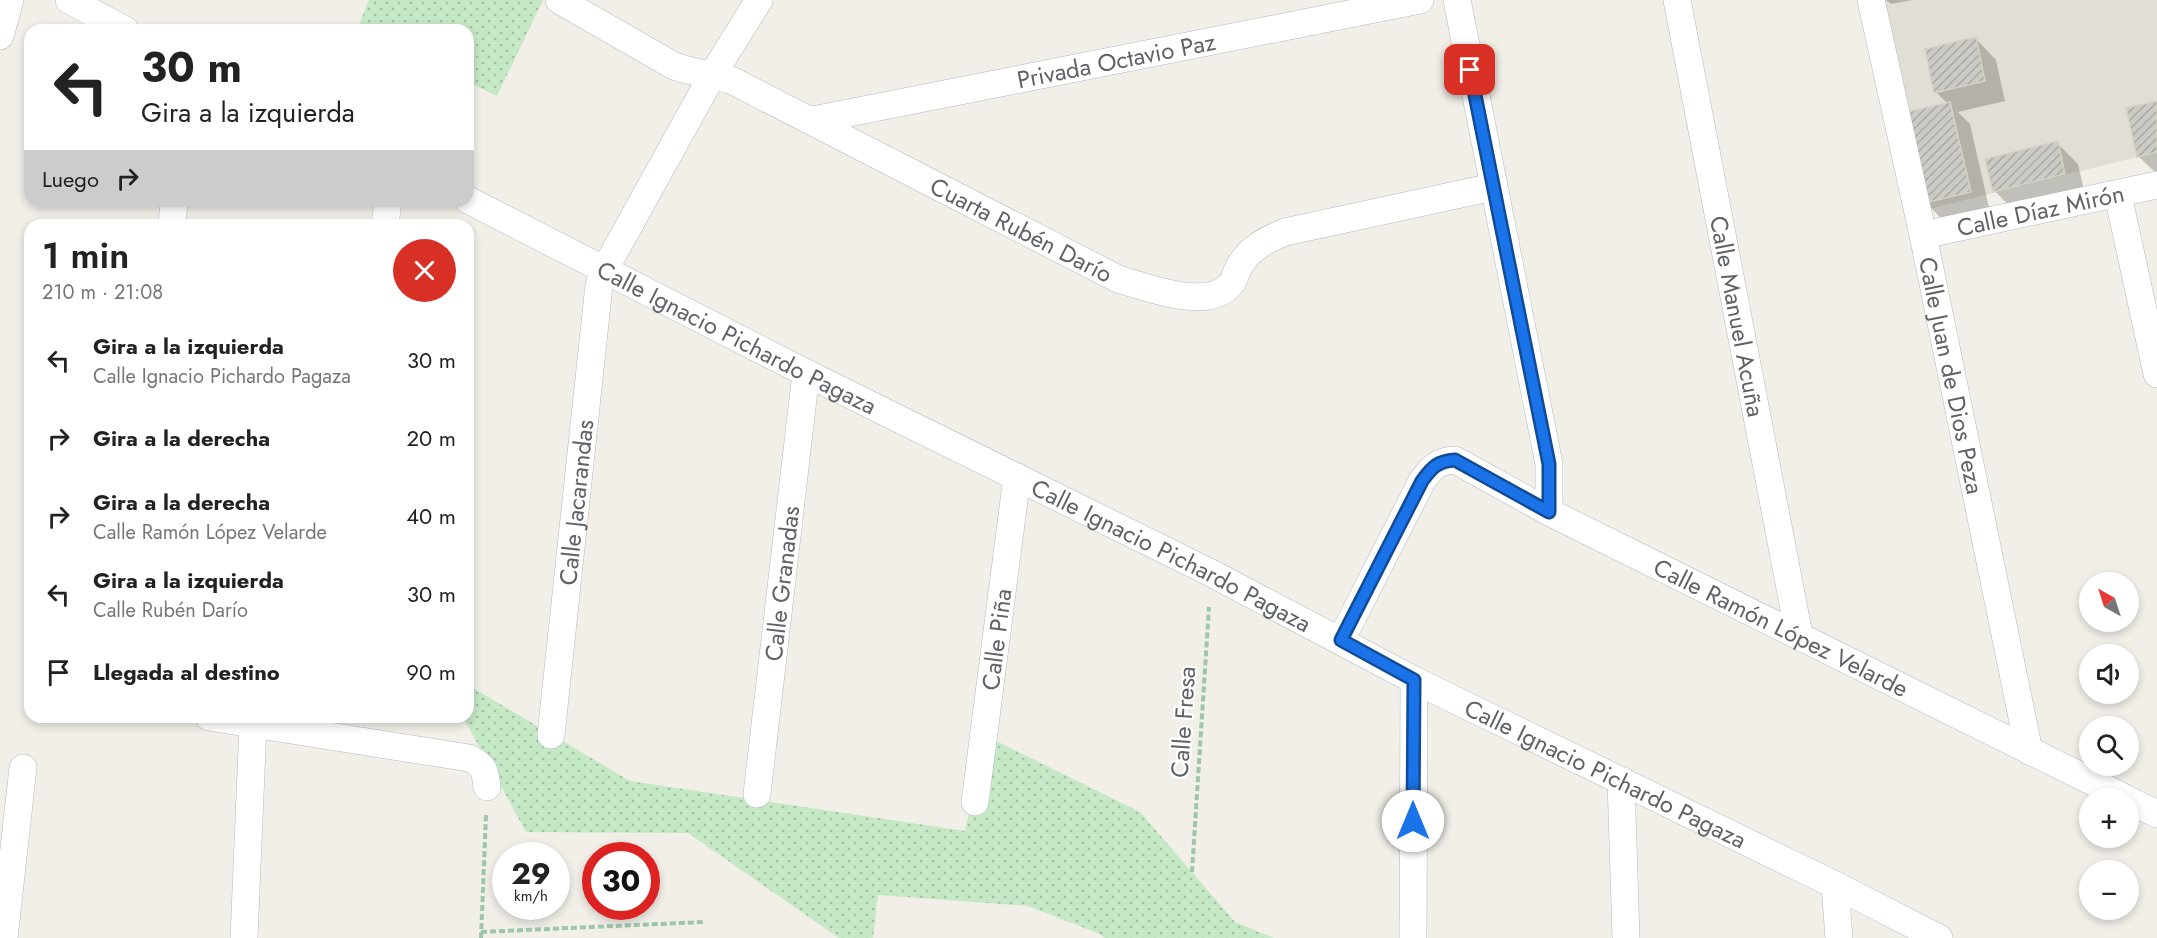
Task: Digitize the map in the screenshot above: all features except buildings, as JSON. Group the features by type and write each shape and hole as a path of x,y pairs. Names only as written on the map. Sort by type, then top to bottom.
{"street":[{"path":"0,36 10,0"},
{"name":"Cuarta Rubén Darío","path":"559,0 674,66 731,80 813,120 1118,279 1160,292 1188,297 1218,294 1228,287 1241,264 1252,252 1266,240 1285,232 1493,187"},
{"name":"Calle Jacarandas","path":"551,735 599,285 605,270 713,74 759,0"},
{"name":"Privada Octavio Paz","path":"813,120 1420,0"},
{"path":"1457,0 1549,464 1549,512"},
{"name":"Calle Manuel Acuña","path":"1677,0 1798,635"},
{"name":"Calle Juan de Dios Peza","path":"1871,0 1923,235 2029,751"},
{"path":"72,1 114,24"},
{"name":"Calle Díaz Mirón","path":"1923,235 2157,185"},
{"path":"2118,195 2157,374"},
{"name":"Calle Ignacio Pichardo Pagaza","path":"474,203 806,373 1211,573 1414,680 1939,938"},
{"name":"Calle Granadas","path":"757,794 806,373"},
{"name":"Calle Ramón López Velarde","path":"1341,640 1422,481 1432,467 1438,463 1455,460 1549,512 2105,788"},
{"name":"Calle Piña","path":"975,802 1017,477"},
{"path":"1413,938 1414,680"},
{"path":"248,723 469,758 483,768 487,788"},
{"path":"244,938 254,724"},
{"path":"4,938 23,768"},
{"path":"1621,780 1626,938"},
{"name":"Calle Ramón López Velarde","path":"2139,805 2157,814"},
{"path":"1835,885 1839,938"}],"path":[{"name":"Calle Fresa","path":"1192,872 1211,573"},
{"path":"481,938 487,788"},
{"path":"481,932 703,922"}],"shaded area":[{"path":"1870,0 2157,0 2157,152 1921,211"}],"green space":[{"path":"369,0 543,0 497,96 474,85 474,24 359,24"},
{"path":"474,689 630,781 965,831 986,736 1140,812 1235,922 1274,938 1104,938 1100,934 1028,906 878,895 873,938 839,938 688,833 526,832 466,723 474,723"}],"route":[{"path":"1413,821 1414,680 1341,640 1422,481 1432,467 1438,463 1444,460 1455,460 1549,512 1549,464 1470,70"}]}
